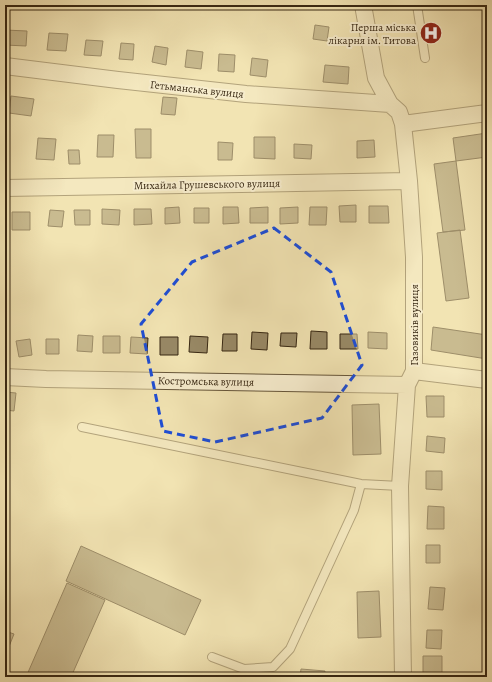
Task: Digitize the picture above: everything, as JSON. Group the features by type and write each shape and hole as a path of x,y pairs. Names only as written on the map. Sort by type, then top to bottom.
{"street":[{"name":"Газовиків вулиця","path":"363,5 376,78 390,104 399,112 403,124 409,181 414,257 411,378 400,486 403,677"},
{"name":"Гетьманська вулиця","path":"5,66 246,94 390,104"},
{"path":"403,124 487,113"},
{"name":"Михайла Грушевського вулиця","path":"5,188 409,181"},
{"name":"Костромська вулиця","path":"5,377 46,379 411,378 487,380"}],"lane":[{"path":"417,5 425,58"},
{"path":"82,427 361,484 400,486"},
{"path":"212,657 244,670 273,667 290,649 354,510 361,484"}],"highlighted area":[{"path":"274,228 331,272 362,365 322,418 215,442 163,431 141,324 192,262"}],"building":[{"path":"315,25 329,27 327,41 313,39"},
{"path":"5,30 27,31 26,46 5,45"},
{"path":"49,33 68,34 66,51 47,50"},
{"path":"86,40 103,41 101,56 84,55"},
{"path":"121,43 134,44 133,60 119,59"},
{"path":"155,46 168,48 166,65 152,62"},
{"path":"187,50 203,52 201,69 185,67"},
{"path":"219,54 235,55 234,72 218,71"},
{"path":"252,58 268,60 266,77 250,75"},
{"path":"325,65 349,67 348,84 323,82"},
{"path":"11,96 34,99 31,116 9,113"},
{"path":"163,97 177,98 175,115 161,114"},
{"path":"135,129 151,129 151,158 136,158"},
{"path":"487,133 487,157 456,161 453,138"},
{"path":"98,135 114,135 113,157 97,157"},
{"path":"254,137 275,137 275,159 254,158"},
{"path":"38,138 56,139 54,160 36,159"},
{"path":"374,140 375,157 357,158 357,141"},
{"path":"218,142 233,143 232,160 218,160"},
{"path":"294,144 312,145 311,159 294,158"},
{"path":"68,150 79,150 80,164 69,164"},
{"path":"456,161 465,230 443,232 434,164"},
{"path":"356,205 356,222 340,222 339,206"},
{"path":"369,206 388,206 389,223 369,223"},
{"path":"179,207 180,223 165,224 165,208"},
{"path":"223,207 238,207 239,223 223,224"},
{"path":"268,207 268,223 250,223 250,208"},
{"path":"298,207 298,223 280,224 280,208"},
{"path":"310,207 327,207 326,225 309,225"},
{"path":"194,208 209,208 209,223 194,223"},
{"path":"102,209 120,210 119,225 102,224"},
{"path":"134,209 151,209 152,224 134,225"},
{"path":"50,210 64,211 62,227 48,226"},
{"path":"74,210 90,210 90,225 75,225"},
{"path":"12,212 30,212 30,230 12,230"},
{"path":"460,230 469,298 446,301 437,233"},
{"path":"433,327 487,335 487,359 431,350"},
{"path":"311,331 327,332 327,349 310,349"},
{"path":"252,332 268,333 267,350 251,349"},
{"path":"368,332 387,333 387,349 368,348"},
{"path":"281,333 297,333 296,347 280,346"},
{"path":"223,334 237,334 237,351 222,351"},
{"path":"340,334 357,334 358,349 340,349"},
{"path":"78,335 93,336 92,352 77,351"},
{"path":"103,336 120,336 120,353 103,353"},
{"path":"190,336 208,337 207,353 189,352"},
{"path":"131,337 148,338 147,354 130,353"},
{"path":"160,337 178,337 178,355 160,355"},
{"path":"30,339 32,355 19,357 16,341"},
{"path":"46,339 59,339 59,354 46,354"},
{"path":"5,392 16,393 14,411 5,410"},
{"path":"426,396 444,396 444,417 427,417"},
{"path":"379,404 381,454 353,455 352,405"},
{"path":"427,436 445,438 444,453 426,451"},
{"path":"426,471 442,471 442,490 426,489"},
{"path":"428,506 444,507 444,529 427,529"},
{"path":"426,545 440,545 440,563 426,563"},
{"path":"81,546 201,600 185,635 66,581"},
{"path":"67,583 105,600 71,677 26,677"},
{"path":"430,587 445,588 443,610 428,609"},
{"path":"379,591 381,637 358,638 357,592"},
{"path":"427,630 442,630 441,649 426,648"},
{"path":"5,631 14,634 6,654 5,654"},
{"path":"423,656 442,656 442,677 423,677"},
{"path":"301,669 325,671 324,677 300,677"}],"place":[{"name":"Перша міська лікарня ім. Титова","path":"431,33"}]}
